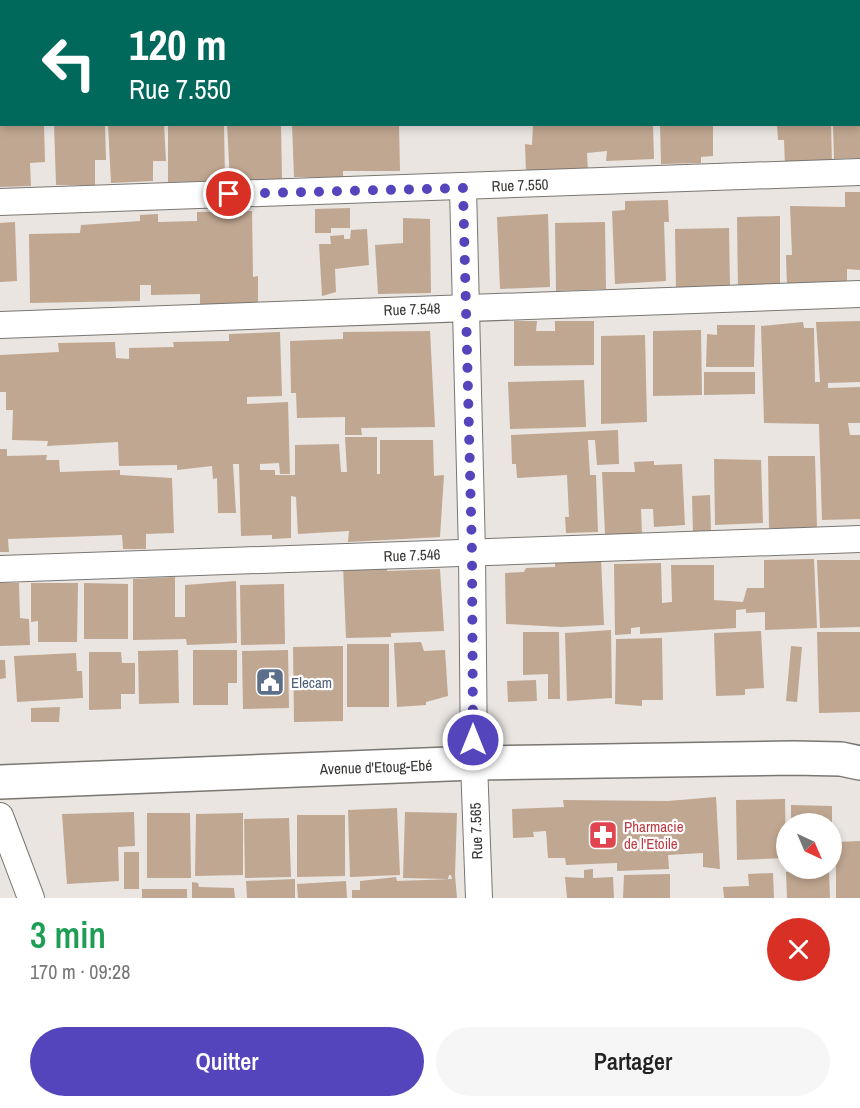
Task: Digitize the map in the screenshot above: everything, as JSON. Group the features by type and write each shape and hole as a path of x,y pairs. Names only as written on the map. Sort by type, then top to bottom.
{"main road":[{"name":"Avenue d'Etoug-Ebé","path":"0,782 474,763 792,758 841,759 860,763"}],"street":[{"name":"Rue 7.550","path":"0,202 463,188 860,172"},
{"name":"Rue 7.565","path":"463,188 472,553 474,763 479,898"},
{"name":"Rue 7.548","path":"0,324 860,294"},
{"name":"Rue 7.546","path":"0,570 860,539"},
{"path":"0,816 31,898"}],"building":[{"path":"0,126 44,126 45,162 30,163 31,186 0,187"},
{"path":"54,126 105,126 106,160 95,160 95,185 56,185"},
{"path":"108,126 164,126 166,161 153,161 153,181 111,183"},
{"path":"168,126 224,126 225,181 168,182"},
{"path":"227,126 281,126 282,180 230,181"},
{"path":"292,126 399,126 400,171 343,171 343,177 294,177"},
{"path":"533,126 653,126 654,159 606,161 607,151 587,153 588,171 526,173 525,144 532,145"},
{"path":"660,126 713,126 713,156 701,157 701,163 661,164"},
{"path":"777,126 831,126 832,164 785,166 784,140 778,140"},
{"path":"833,126 860,126 860,165 857,166 857,158 834,159"},
{"path":"845,192 860,192 860,270 847,269 847,285 787,288 786,255 792,255 790,206 845,207"},
{"path":"668,200 669,222 664,222 666,281 615,284 612,211 625,210 625,201"},
{"path":"350,208 350,228 331,228 331,233 315,233 315,209"},
{"path":"252,211 253,277 258,276 258,306 200,306 200,294 151,295 151,285 140,285 140,301 30,303 29,234 80,233 81,225 140,221 140,215 158,214 158,222 197,221 197,212"},
{"path":"548,214 550,287 500,289 497,217"},
{"path":"780,216 780,291 738,291 737,217"},
{"path":"403,218 430,219 431,293 378,294 375,245 403,243"},
{"path":"15,222 17,281 0,282 0,223"},
{"path":"605,222 606,289 556,291 555,223"},
{"path":"729,228 730,287 676,290 675,229"},
{"path":"367,229 369,265 335,269 336,292 322,296 319,244 331,244 330,236 344,235 344,239 350,239 351,230"},
{"path":"514,321 537,321 536,331 555,331 555,321 594,321 594,365 514,366"},
{"path":"860,321 860,382 828,383 828,388 860,387 860,423 848,423 850,435 860,435 860,519 822,520 819,424 764,423 761,326 803,322 804,328 814,328 815,382 820,382 816,322"},
{"path":"717,325 755,325 754,367 706,367 707,334 717,335"},
{"path":"701,330 702,395 653,396 653,331"},
{"path":"430,331 435,427 361,428 362,435 345,435 345,417 297,418 296,393 291,393 290,341 343,339 343,332"},
{"path":"280,332 282,396 247,397 247,404 288,402 290,474 280,474 279,463 260,464 260,470 275,470 275,475 295,475 295,445 339,444 341,472 347,472 345,437 377,437 377,474 380,474 380,440 433,440 434,476 444,475 440,537 348,542 349,531 298,534 296,497 291,496 291,538 272,539 272,535 241,536 239,464 233,464 236,513 218,513 217,478 213,479 212,466 177,470 177,465 119,466 118,442 47,446 48,441 12,440 13,410 6,410 6,392 0,392 0,355 59,352 58,343 115,342 116,358 129,359 129,348 174,347 173,342 229,341 229,334"},
{"path":"645,335 647,422 601,424 601,336"},
{"path":"704,372 755,372 755,394 704,395"},
{"path":"584,380 586,427 510,429 508,382"},
{"path":"618,430 619,464 597,465 595,440 588,440 590,475 596,475 598,532 566,533 565,517 569,517 567,475 517,478 516,464 512,464 511,435"},
{"path":"0,449 7,449 7,456 47,455 46,460 59,460 60,472 120,470 120,475 172,478 174,533 146,534 146,549 123,549 122,535 8,539 9,552 0,552"},
{"path":"768,456 815,456 817,528 769,528"},
{"path":"714,459 761,460 763,523 715,525"},
{"path":"654,461 654,465 682,464 685,525 654,527 653,509 641,509 642,534 605,534 602,472 635,472 634,462"},
{"path":"710,495 711,533 693,533 692,496"},
{"path":"601,558 604,625 561,627 506,624 505,573 524,572 526,568 555,567 555,560"},
{"path":"814,559 817,628 765,630 765,612 746,613 746,609 736,610 736,628 640,634 640,627 631,628 631,634 615,635 614,564 661,563 662,603 672,602 671,565 714,565 714,600 743,602 747,588 764,588 764,560"},
{"path":"817,560 860,560 860,627 820,628"},
{"path":"387,564 387,571 440,569 444,631 391,633 391,637 346,638 343,566"},
{"path":"175,577 175,617 185,617 185,585 236,581 237,643 187,645 186,639 133,640 133,579"},
{"path":"0,583 19,583 20,618 29,619 30,645 0,646"},
{"path":"31,583 78,583 77,642 38,642 38,621 31,622"},
{"path":"84,583 128,584 128,639 84,639"},
{"path":"284,584 285,644 241,645 240,585"},
{"path":"611,630 612,698 567,701 565,633"},
{"path":"761,631 764,688 745,689 745,695 716,696 714,633"},
{"path":"523,632 559,632 560,699 548,699 548,674 523,675"},
{"path":"817,632 860,632 860,712 819,713"},
{"path":"662,638 663,700 642,700 642,706 615,704 616,639"},
{"path":"421,642 424,651 445,650 448,696 426,702 426,705 397,707 394,643"},
{"path":"347,644 389,644 389,707 347,707"},
{"path":"343,646 343,721 294,722 293,647"},
{"path":"791,646 802,647 797,702 786,701"},
{"path":"178,650 179,703 139,704 138,651"},
{"path":"193,650 237,650 237,683 228,683 228,705 193,705"},
{"path":"288,650 289,708 243,709 242,651"},
{"path":"89,652 121,652 122,663 135,663 135,694 121,694 121,709 89,710"},
{"path":"76,653 77,671 82,671 83,698 17,702 14,656"},
{"path":"0,660 5,660 6,678 0,679"},
{"path":"536,680 537,701 508,702 507,681"},
{"path":"60,707 59,722 31,722 31,708"},
{"path":"716,797 720,869 703,867 703,853 668,855 669,869 617,871 617,863 566,865 565,858 548,858 546,831 533,832 534,837 513,838 512,809 564,807 563,800 668,801"},
{"path":"785,799 785,813 776,813 776,858 737,860 736,800"},
{"path":"791,805 832,806 832,813 791,813"},
{"path":"397,808 400,875 350,877 348,810"},
{"path":"134,812 135,846 118,847 119,881 67,884 62,814"},
{"path":"405,812 457,813 455,875 457,898 352,898 352,890 360,890 360,881 396,877 397,881 452,879 451,875 448,879 403,878"},
{"path":"147,813 190,813 191,878 147,878"},
{"path":"243,813 243,875 195,876 196,814"},
{"path":"297,815 345,815 345,876 297,877"},
{"path":"289,818 291,877 245,878 244,819"},
{"path":"860,841 860,898 836,898 836,879 842,879 842,842"},
{"path":"124,852 139,852 139,889 124,889"},
{"path":"593,869 593,878 613,877 614,898 567,898 565,877 584,878 584,870"},
{"path":"773,873 774,898 724,898 723,887 749,886 748,874"},
{"path":"670,874 670,898 623,898 624,875"},
{"path":"295,879 295,898 247,898 246,881"},
{"path":"786,879 829,879 830,898 787,898"},
{"path":"346,881 347,898 298,898 297,884"},
{"path":"192,882 198,883 199,887 234,888 235,898 192,898"},
{"path":"142,889 187,889 187,898 142,898"}],"place":[{"name":"Elecam","path":"270,682"},
{"name":"Pharmacie de l'Etoile","path":"603,835"}],"route":[{"path":"229,194 463,188 472,553 473,740"}]}
